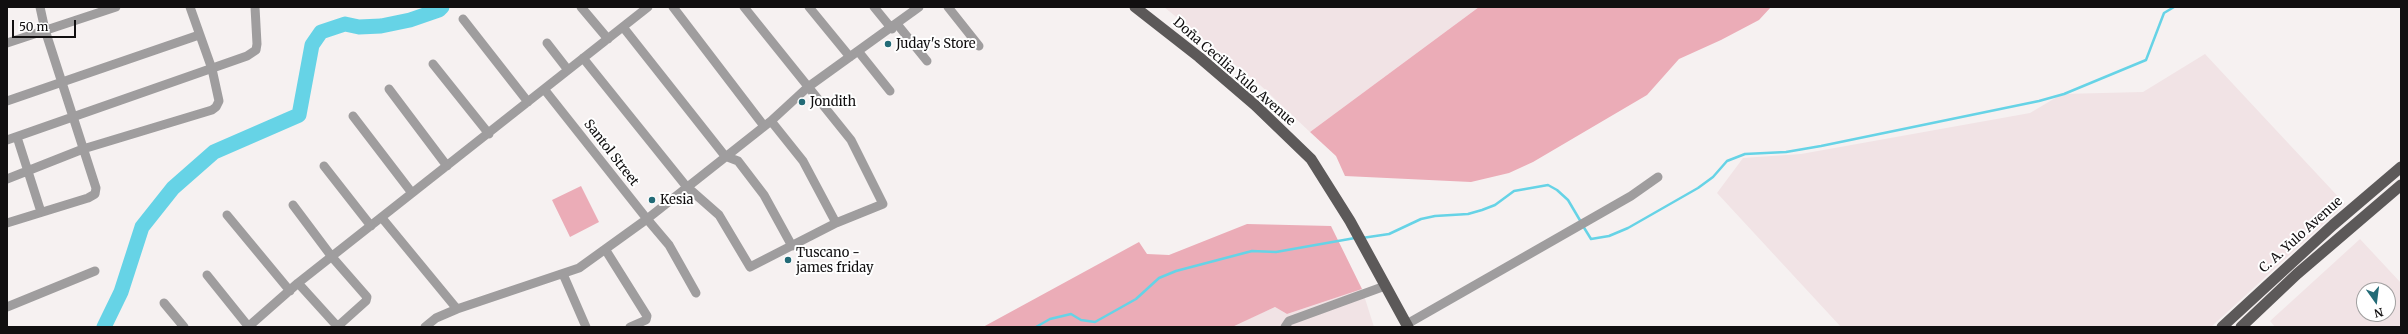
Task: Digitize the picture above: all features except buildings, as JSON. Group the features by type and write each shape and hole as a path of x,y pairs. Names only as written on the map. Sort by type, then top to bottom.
{"main road":[{"name":"Doña Cecilia Yulo Avenue","path":"1135,7 1199,57 1255,105 1311,159 1350,221 1407,326"},
{"name":"C. A. Yulo Avenue","path":"2222,327 2333,225 2401,167"},
{"name":"C. A. Yulo Avenue","path":"2241,327 2297,274 2401,185"}],"street":[{"path":"7,223 88,198 95,194 96,188 45,30 40,7"},
{"path":"7,43 116,7"},
{"path":"7,179 83,149 212,110 219,101 212,69 190,7"},
{"path":"7,140 72,116 244,58 256,50 255,7"},
{"path":"581,7 608,39"},
{"path":"673,7 767,123 803,161 836,223"},
{"path":"583,58 686,186 719,215 750,267 836,223 883,204 851,140 744,7"},
{"path":"809,7 850,57"},
{"path":"874,7 927,61"},
{"path":"425,327 436,318 579,268 646,219 767,123 808,87 919,7"},
{"path":"948,7 980,46"},
{"path":"207,275 248,327 298,283 489,134 646,8"},
{"path":"464,19 528,102"},
{"path":"623,27 725,156 738,161 764,195 792,246"},
{"path":"7,101 199,35"},
{"path":"547,43 568,70"},
{"path":"858,51 890,91"},
{"path":"433,64 489,134"},
{"path":"389,89 447,166"},
{"name":"Santol Street","path":"544,89 646,219 669,245 696,293"},
{"path":"353,116 412,193"},
{"path":"17,137 41,212"},
{"path":"324,166 371,226"},
{"path":"1407,326 1631,196 1658,177"},
{"path":"293,205 332,256 367,297 366,301 337,327 298,283"},
{"path":"226,215 290,290"},
{"path":"382,218 457,310"},
{"path":"605,248 647,316 646,320 630,327"},
{"path":"7,307 95,271"},
{"path":"563,274 586,327"},
{"path":"1285,327 1289,322 1385,286"},
{"path":"164,303 184,327"},
{"path":"256,320 263,327"}],"shaded area":[{"path":"1164,7 1479,7 1310,132 1260,85"},
{"path":"1479,7 1771,7 1759,20 1721,40 1679,59 1647,95 1533,162 1509,173 1471,182 1345,176 1336,156 1310,132"},
{"path":"2205,54 2345,204 2211,327 1841,327 1717,193 1743,158 1801,154 2030,113 2062,94 2143,92"},
{"path":"581,186 599,222 570,237 552,200"},
{"path":"1247,224 1331,226 1362,289 1287,314 1275,307 1232,327 983,327 1139,242 1147,254 1169,255"},
{"path":"2360,239 2401,283 2401,327 2275,327 2270,321"},
{"path":"1362,289 1374,327 1232,326 1275,307 1287,314"}],"waterway":[{"path":"104,327 121,292 142,227 173,188 214,152 299,115 312,45 321,32 345,24 359,27 381,26 410,20 439,10 442,7"},
{"path":"1583,226 1591,239 1609,236 1628,228 1698,188 1713,177 1727,161 1745,154 1786,152 1821,146 2039,101 2064,94 2146,60 2164,13 2174,7"},
{"path":"1362,238 1389,234 1421,219 1435,216 1468,214 1495,205 1514,191 1548,185 1557,190 1568,200 1581,222"},
{"path":"1036,327 1050,319 1071,314 1081,320 1095,322 1136,299 1159,278 1176,271 1252,251 1276,252 1355,238"}],"place":[{"name":"Juday's Store","path":"888,44"},
{"name":"Jondith","path":"802,102"},
{"name":"Kesia","path":"652,200"},
{"name":"Tuscano - james friday","path":"788,260"}]}
